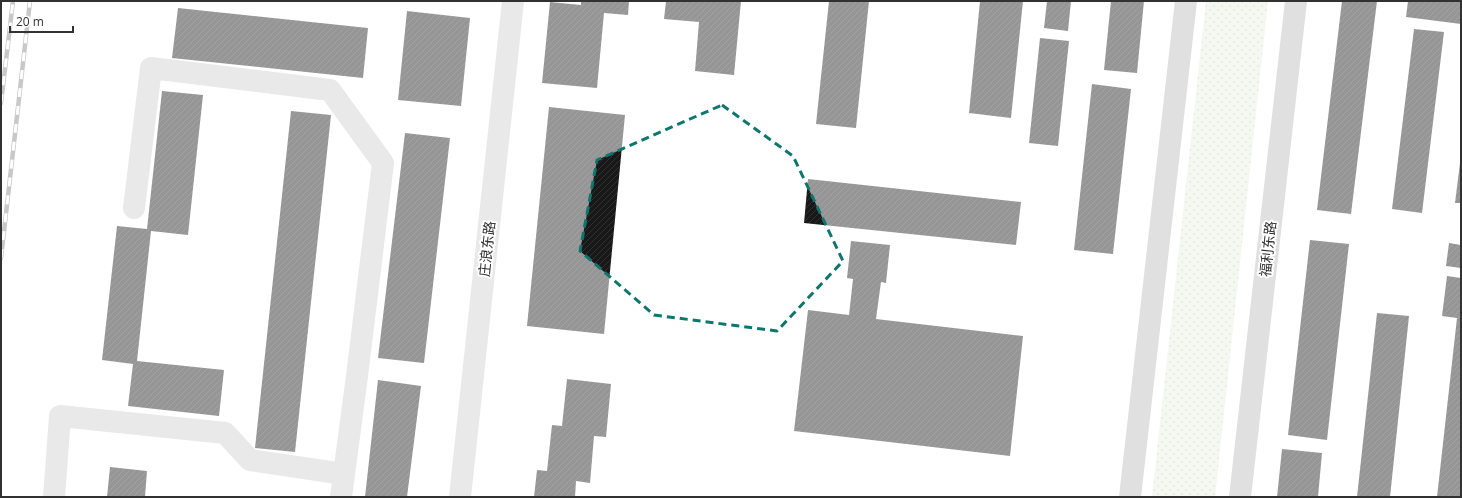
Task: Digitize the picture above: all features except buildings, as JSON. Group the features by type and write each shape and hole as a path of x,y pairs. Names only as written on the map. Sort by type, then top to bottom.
{"main road":[{"path":"1130,497 1186,1"},
{"name":"福利东路","path":"1240,497 1296,1"}],"street":[{"name":"庄浪东路","path":"460,497 513,1"},
{"path":"134,208 151,68 330,90 383,163 341,497"},
{"path":"54,497 60,416 225,433 250,460 344,474"}],"highlighted area":[{"path":"722,105 793,156 843,261 777,331 654,315 580,251 597,160"}],"shaded area":[{"path":"1206,1 1268,1 1215,497 1152,497"}],"railway":[{"path":"1,103 13,1"},
{"path":"1,258 30,1"}]}
